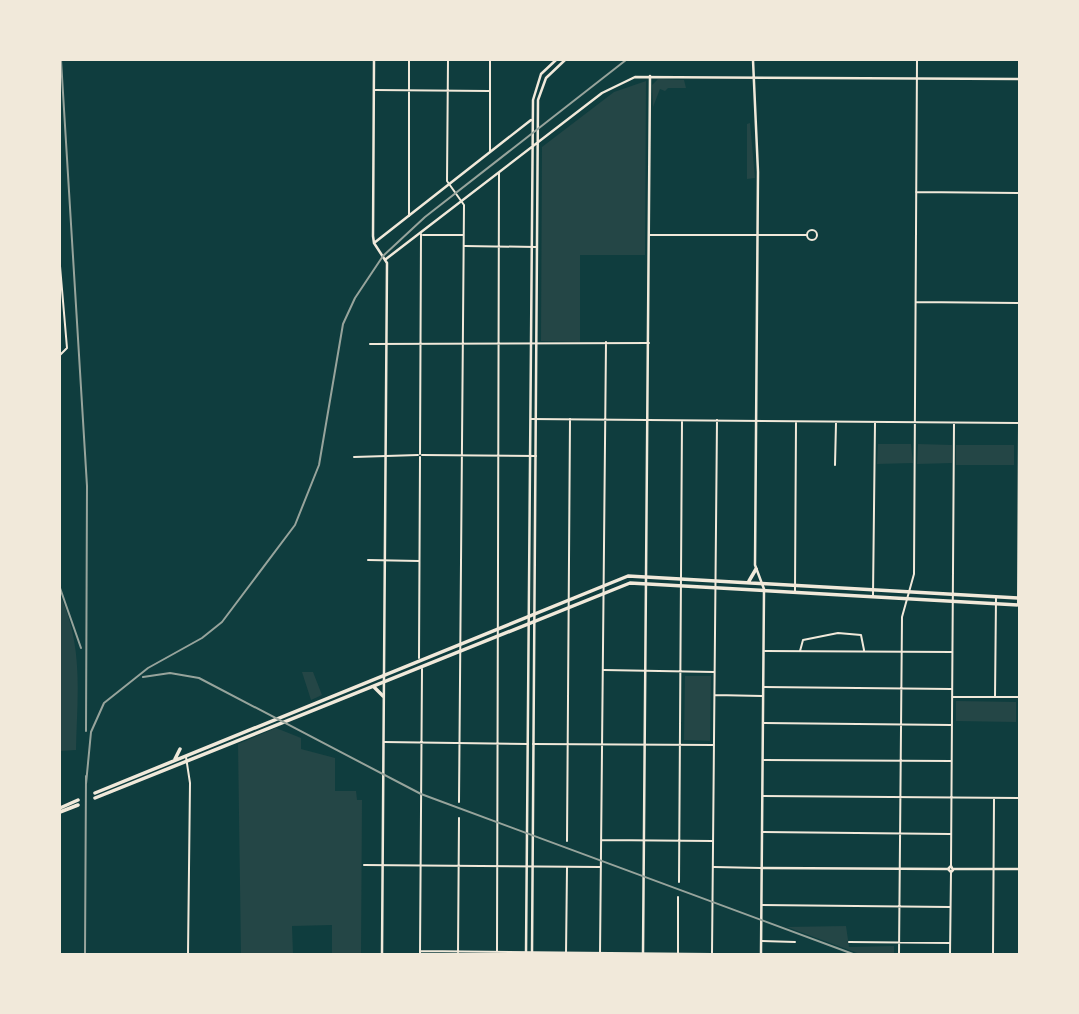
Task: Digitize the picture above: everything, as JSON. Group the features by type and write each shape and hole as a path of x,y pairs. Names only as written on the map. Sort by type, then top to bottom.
{"main road":[{"path":"747,582 753,579 756,569"},
{"path":"795,588 761,583 628,576 529,615 498,631 461,649 222,747 186,757 175,760 95,796 186,757 219,741 461,643 498,631 529,622 630,583 911,592 1019,605"},
{"path":"873,592 907,597 1018,598"},
{"path":"368,687 378,688 383,696"},
{"path":"345,690 348,695"},
{"path":"258,726 258,732"},
{"path":"219,741 222,747"},
{"path":"175,760 180,749"},
{"path":"60,810 78,803"}],"street":[{"path":"374,60 374,243 386,259 387,344 382,954"},
{"path":"409,216 410,60"},
{"path":"448,60 450,184 461,202 464,235 459,802"},
{"path":"490,60 490,153"},
{"path":"526,953 533,119 535,85 560,60"},
{"path":"532,953 538,120 541,87 560,60"},
{"path":"753,60 758,172 756,569 764,589 761,954"},
{"path":"899,954 901,652 907,597 911,592 914,574 917,60"},
{"path":"643,954 650,76"},
{"path":"386,259 609,89 627,80 650,76 1020,79"},
{"path":"374,90 489,91"},
{"path":"374,243 533,119 538,120"},
{"path":"497,953 499,173"},
{"path":"916,192 1020,193"},
{"path":"421,233 464,235"},
{"path":"419,660 421,233"},
{"path":"649,235 807,235"},
{"path":"464,246 537,247"},
{"path":"60,267 65,352 60,355"},
{"path":"916,302 1020,303"},
{"path":"600,954 606,342"},
{"path":"370,344 649,343"},
{"path":"531,419 1019,423 1019,605"},
{"path":"567,841 570,419"},
{"path":"679,882 682,420"},
{"path":"421,665 420,953 712,954 717,420"},
{"path":"795,588 796,421"},
{"path":"835,465 836,422"},
{"path":"873,592 875,422"},
{"path":"950,954 954,423"},
{"path":"354,457 536,456"},
{"path":"368,560 420,561"},
{"path":"995,697 996,597"},
{"path":"800,651 803,640 838,633 861,635 864,652"},
{"path":"764,651 953,652"},
{"path":"603,670 715,672"},
{"path":"764,687 952,689"},
{"path":"715,695 763,696"},
{"path":"952,697 1020,697"},
{"path":"763,723 952,725"},
{"path":"384,742 714,745"},
{"path":"186,757 190,783 188,954"},
{"path":"763,760 952,761"},
{"path":"763,796 1020,798"},
{"path":"993,954 994,798"},
{"path":"458,953 459,818"},
{"path":"762,832 951,834"},
{"path":"601,840 713,841"},
{"path":"363,865 601,867"},
{"path":"566,954 567,867"},
{"path":"713,867 1020,869"},
{"path":"678,897 678,954"},
{"path":"761,905 950,907"},
{"path":"761,941 795,942"},
{"path":"849,942 950,943"}],"shaded area":[{"path":"658,79 684,80 686,88 668,88 665,91 660,89 653,107 652,85"},
{"path":"646,81 645,255 580,255 580,342 541,341 542,147 614,92"},
{"path":"750,123 755,178 747,179 747,124"},
{"path":"878,444 911,444 913,463 877,464"},
{"path":"918,444 952,445 952,463 917,464"},
{"path":"956,445 1014,445 1014,465 956,465"},
{"path":"533,459 533,610 531,610"},
{"path":"60,595 73,634 78,691 76,750 60,751"},
{"path":"302,672 313,672 322,695 311,700"},
{"path":"685,676 711,676 710,741 684,740"},
{"path":"956,701 1016,702 1016,722 956,721"},
{"path":"276,728 301,738 301,749 335,758 335,791 356,791 357,800 362,800 361,954 332,954 332,925 292,926 293,954 241,954 238,744"},
{"path":"846,926 849,947 894,946 894,954 860,954 787,927"}],"railway":[{"path":"61,60 87,486 86,731"},
{"path":"86,784 91,732 104,703 148,668 202,638 222,622 295,525 319,465 343,324 355,298 383,256 425,217 626,60"},
{"path":"60,588 81,648"},
{"path":"143,677 170,673 199,678 421,794 853,954"},
{"path":"85,954 86,776"}]}
